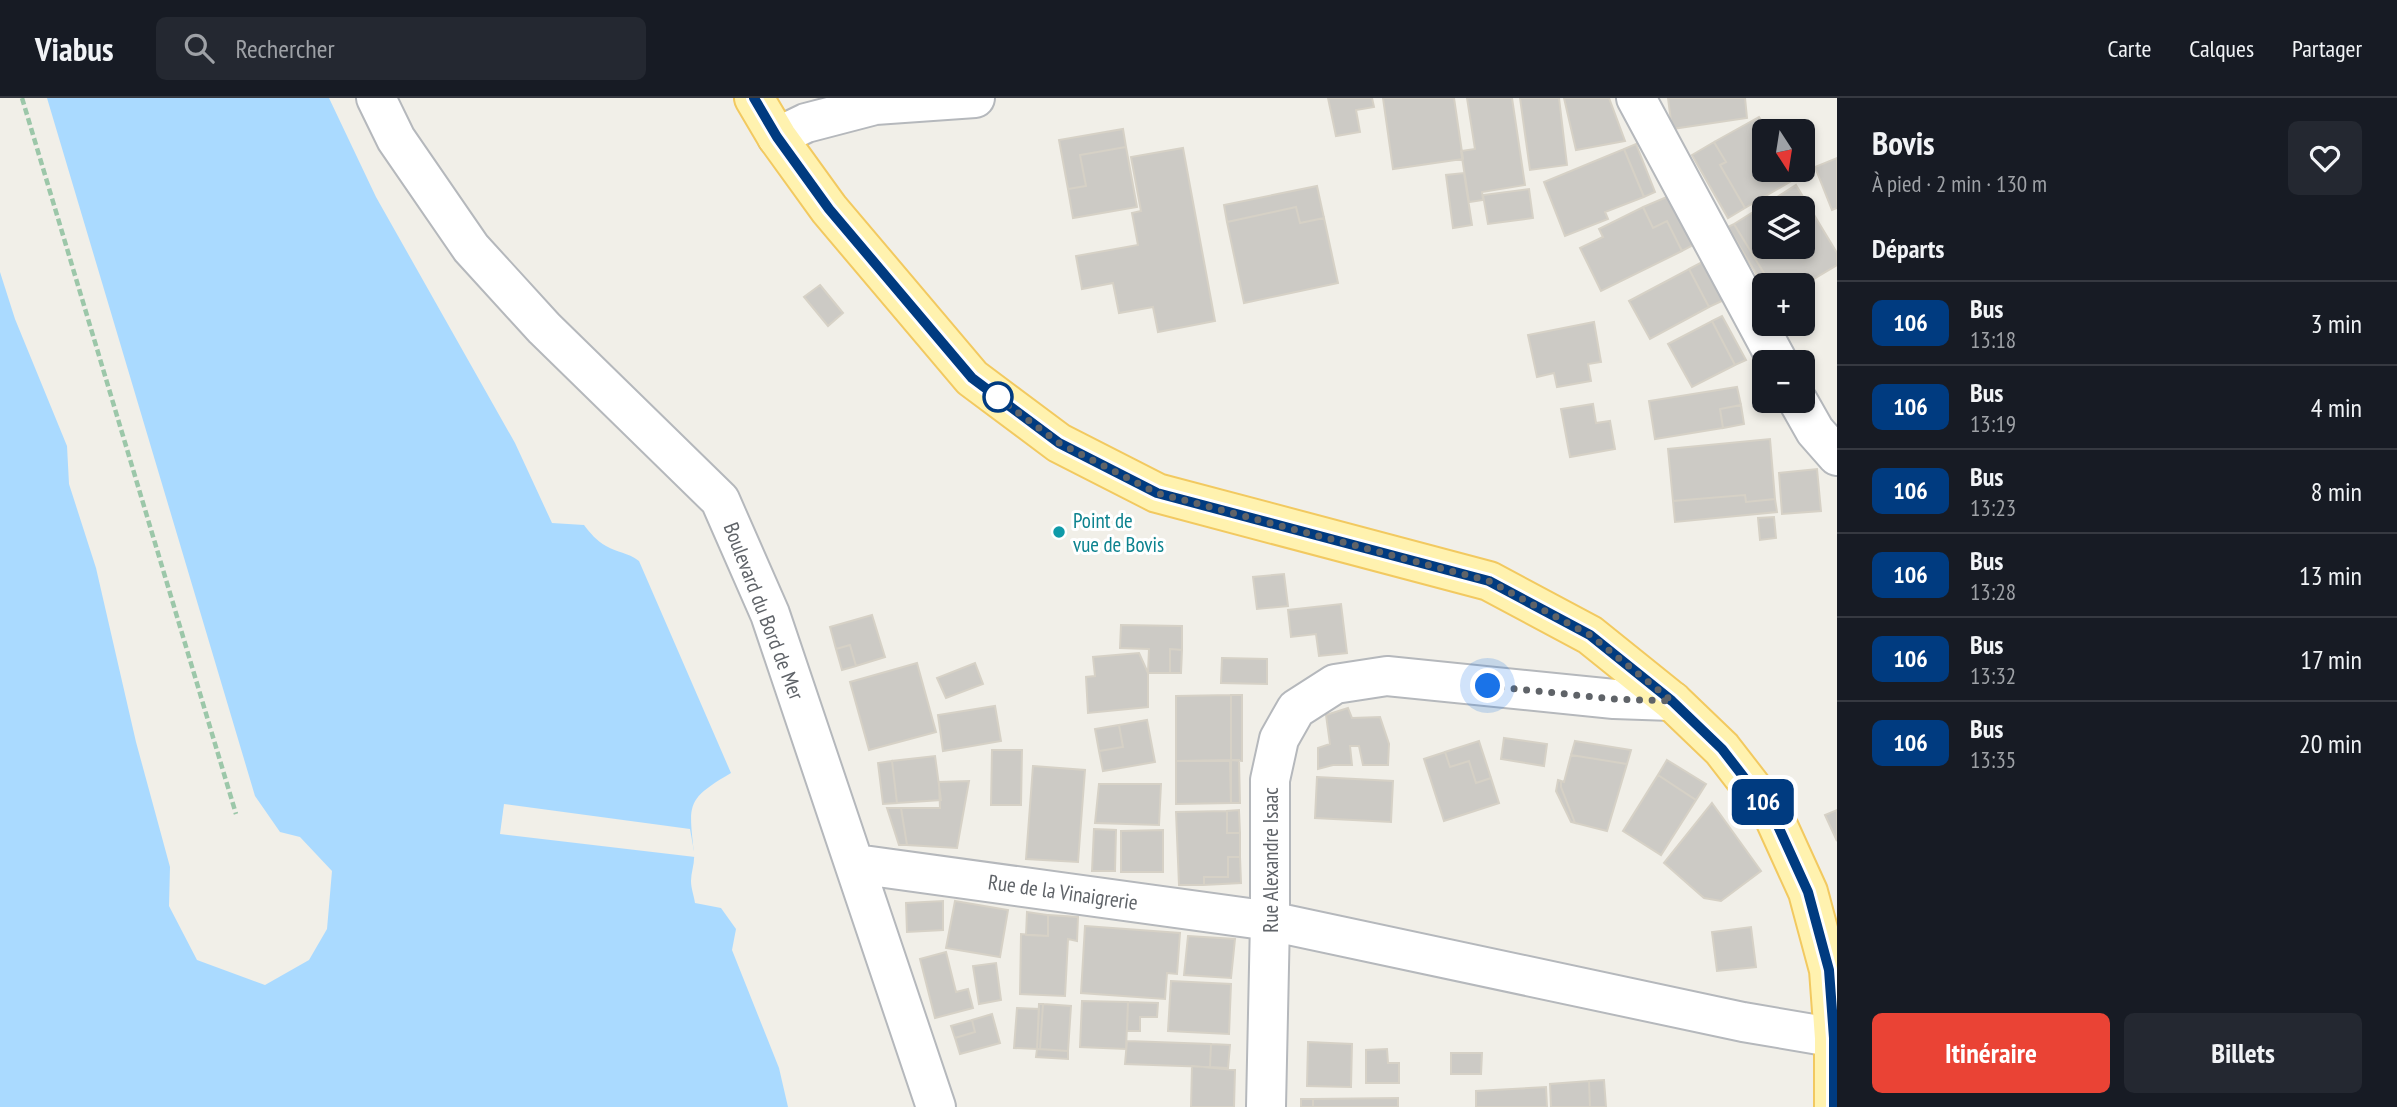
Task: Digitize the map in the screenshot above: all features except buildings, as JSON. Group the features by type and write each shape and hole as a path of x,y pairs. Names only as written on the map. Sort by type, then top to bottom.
{"main road":[{"path":"754,98 777,137 829,209 972,378 1059,443 1157,493 1489,581 1590,635 1672,701 1722,749 1773,815 1808,892 1829,970 1835,1038 1834,1107"}],"street":[{"name":"Boulevard du Bord de Mer","path":"376,98 396,139 471,248 544,328 720,500 770,614 936,1107"},
{"path":"777,137 806,123 875,105 975,98"},
{"path":"1636,98 1772,350"},
{"path":"1805,413 1815,431 1837,456"},
{"name":"Rue Alexandre Isaac","path":"1266,1107 1270,779 1279,739 1296,709 1335,684 1387,676 1614,699 1672,701"},
{"name":"Rue de la Vinaigrerie","path":"856,864 1270,921 1755,1024 1835,1038"}],"path":[{"path":"22,98 236,814"}],"water":[{"path":"47,98 329,98 376,197 515,443 552,523 584,525 603,544 639,561 731,773 705,790 693,805 691,824 694,857 691,881 695,903 721,908 736,929 732,950 779,1068 788,1107 0,1107 0,272 15,319 67,446 69,484 96,568 136,742 170,867 169,906 197,960 265,985 309,960 327,929 332,871 300,837 280,832 255,796"}],"pier":[{"path":"504,804 690,829 695,857 500,834"}],"bus line":[{"name":"106","path":"754,98 777,137 829,209 972,378 1059,443 1157,493 1489,581 1590,635 1672,701 1722,749 1773,815 1808,892 1829,970 1834,1038 1834,1107"}],"place":[{"name":"Point de vue de Bovis","path":"1059,532"}],"route":[{"path":"998,397 993,394 1059,443 1157,493 1489,581 1590,635 1672,701 1614,699 1488,686"}]}
